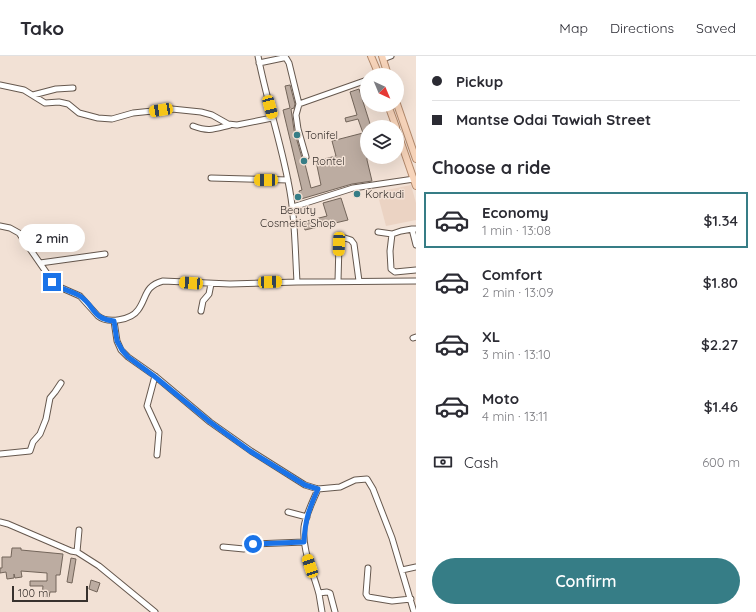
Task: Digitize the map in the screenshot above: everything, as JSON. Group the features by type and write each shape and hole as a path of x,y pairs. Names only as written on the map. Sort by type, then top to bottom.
{"main road":[{"path":"372,56 376,68"},
{"path":"383,57 386,68"},
{"path":"400,112 416,159"},
{"path":"404,151 416,186"}],"street":[{"path":"258,56 264,86 288,180 293,207 297,282"},
{"path":"383,57 391,56"},
{"path":"259,63 280,58 286,58 288,60 299,104 296,115 298,129 306,158"},
{"path":"299,104 360,82"},
{"path":"0,85 19,89 44,103 59,102 68,104 79,113 98,118 112,118 133,113 172,109 201,112 231,124 242,125 272,118"},
{"path":"33,96 56,89 73,88"},
{"path":"193,126 201,129 213,130 231,124"},
{"path":"210,178 288,180"},
{"path":"293,207 353,188 414,179"},
{"path":"0,226 10,228 19,233 55,285 80,296 101,319 114,321 135,314 148,291 158,282 169,281 211,284 416,281"},
{"path":"378,232 392,234 414,229 416,245"},
{"path":"392,234 390,251 392,271 416,270"},
{"path":"338,281 339,244 341,240 345,238 351,240 354,244 359,281"},
{"path":"40,263 105,254"},
{"path":"201,311 203,301 209,294 211,284"},
{"path":"114,321 117,341 128,357 154,376 210,422 250,451 305,485 318,489 340,487 355,480 367,479 374,489 392,538 414,612"},
{"path":"154,376 146,406 159,432 156,455"},
{"path":"0,454 30,450 33,442 40,434 46,419 50,398 61,383"},
{"path":"318,489 304,526 304,542 306,555 319,594 322,612"},
{"path":"288,512 307,517"},
{"path":"0,522 71,551 77,552 104,570 155,612"},
{"path":"77,552 79,530"},
{"path":"223,548 241,549 253,544 304,542"},
{"path":"402,570 416,567"},
{"path":"368,568 366,594 368,597 392,602 410,599"},
{"path":"319,594 330,593 335,612"}],"shaded area":[{"path":"411,185 416,203 416,220 386,226 377,192"}],"building":[{"path":"290,85 295,104 294,108 291,109 294,130 311,188 321,185 316,161 336,156 332,141 360,134 360,164 368,164 372,181 352,184 301,199 299,191 302,190 283,110 290,108 285,86"},
{"path":"359,89 360,112 366,112 369,120 360,120 360,125 358,119 346,122 345,118 357,115 350,92"},
{"path":"341,198 348,220 305,230 303,222 327,216 323,203"},
{"path":"12,548 63,554 60,575 56,575 56,592 50,592 49,597 42,596 43,586 30,586 30,581 47,581 47,573 21,571 22,577 15,578 14,574 14,578 7,579 6,572 0,573 0,568 2,568 2,557 11,557"},
{"path":"71,558 76,559 72,583 67,582"},
{"path":"91,580 100,583 97,592 89,589"}],"place":[{"name":"Tonifel","path":"297,135"},
{"name":"Rontel","path":"304,161"},
{"name":"Korkudi","path":"357,194"},
{"name":"Beauty Cosmetic Shop","path":"298,197"}],"route":[{"path":"52,282 59,288 84,299 101,319 114,321 117,341 128,357 154,376 210,422 250,451 305,485 318,489 304,526 304,542 253,544"}]}
